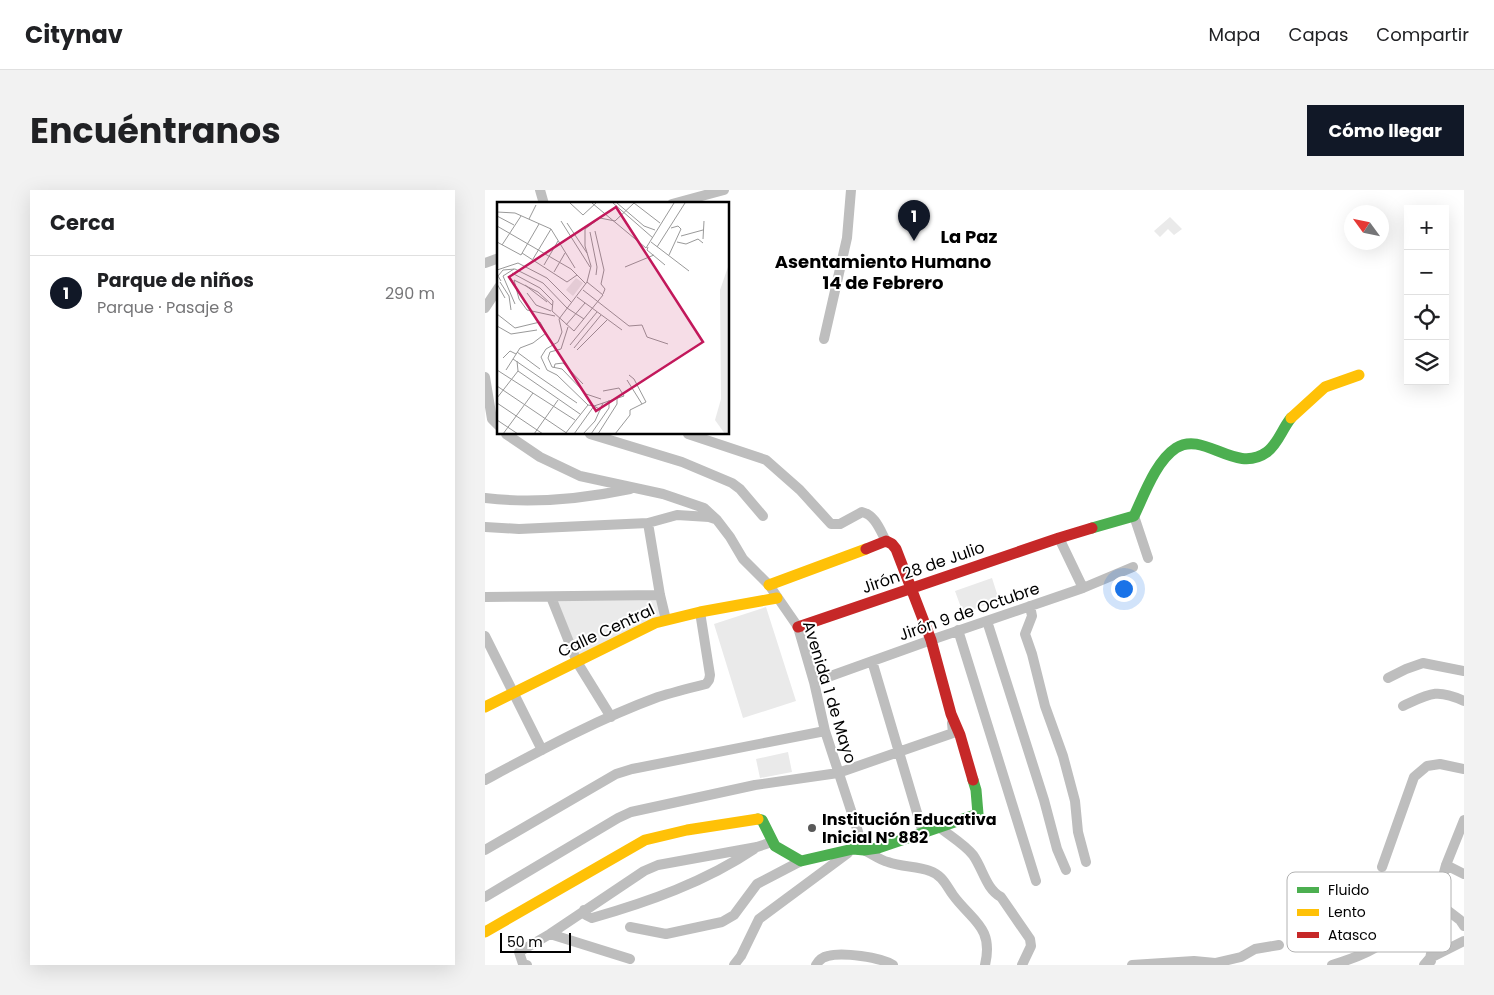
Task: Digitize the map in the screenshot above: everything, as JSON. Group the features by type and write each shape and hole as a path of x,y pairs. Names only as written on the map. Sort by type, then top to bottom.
{"street":[{"path":"679,202 724,190"},
{"path":"824,340 847,238 851,190"},
{"path":"485,263 497,259"},
{"path":"485,308 497,290"},
{"path":"1148,558 1134,516 1147,486 1166,458 1176,448 1185,443 1243,460 1254,460 1266,453 1278,440 1288,422 1320,390 1338,381 1359,375"},
{"path":"485,377 492,419 497,424"},
{"name":"Avenida 1 de Mayo","path":"507,435 540,457 580,476 663,494 704,508 717,520 743,559 769,585 798,627 858,850"},
{"path":"593,435 681,462 732,483 740,489 763,516"},
{"path":"630,927 666,934 722,922 734,915 757,884 801,860 878,848 977,814 976,790 960,736 951,714 931,640 896,549 886,541 872,517 862,512 840,524 831,524 800,490 766,460 691,435"},
{"path":"485,498 552,501 595,496 635,488"},
{"path":"485,527 519,529 648,523 677,516 709,516 717,520"},
{"name":"Jirón 28 de Julio","path":"798,627 1059,538 1134,516"},
{"path":"648,523 666,620"},
{"path":"1059,538 1083,588"},
{"path":"769,585 886,541"},
{"name":"Jirón 9 de Octubre","path":"814,682 872,660 1083,588 1133,566"},
{"path":"485,597 660,595"},
{"path":"551,597 577,662 611,717"},
{"name":"Calle Central","path":"485,707 655,623 700,612 777,598"},
{"path":"1030,606 1032,616 1025,634 1045,706 1063,756 1073,792 1078,832 1085,862"},
{"path":"485,780 611,717 659,697 706,684 710,675 700,612"},
{"path":"987,621 1041,791 1057,848 1066,870"},
{"path":"958,630 1036,881"},
{"path":"485,636 542,750"},
{"path":"872,660 923,832"},
{"path":"1388,678 1406,668 1423,663 1464,671"},
{"path":"1403,706 1429,693 1449,694 1464,701"},
{"path":"485,897 631,812 755,785 838,773 953,733 951,714"},
{"path":"485,850 616,774 651,765 825,731"},
{"path":"1382,867 1414,777 1427,766 1440,764 1464,769"},
{"path":"485,932 645,840 687,830 756,818 762,820 775,846 801,860"},
{"path":"1444,872 1464,820"},
{"path":"939,827 971,853 994,894 1001,898 1030,939 1031,946 1022,965"},
{"path":"527,965 523,964 519,952 550,934 645,871 658,865 757,847 772,842"},
{"path":"584,910 586,915 592,918 671,892 735,862 757,847"},
{"path":"734,965 741,956 759,919 858,850"},
{"path":"858,850 888,862 931,871 941,876 954,896 975,918 984,932 987,946 985,965"},
{"path":"1446,865 1464,874"},
{"path":"1451,913 1464,926"},
{"path":"550,934 629,959"},
{"path":"1451,949 1464,941"},
{"path":"1132,965 1194,961 1215,963 1241,957 1255,949 1279,945"},
{"path":"1332,965 1365,952"},
{"path":"1429,963 1446,952"},
{"path":"816,965 823,957 830,955 856,956 893,964"}],"shaded area":[{"path":"1170,217 1182,229 1174,235 1168,229 1160,237 1154,231"},
{"path":"992,578 999,600 963,613 955,591"},
{"path":"657,599 661,617 579,655 556,600"},
{"path":"766,607 796,701 743,718 714,624"},
{"path":"788,752 792,772 760,778 756,759"}],"traffic: fast":[{"path":"1092,528 1134,516 1146,489 1162,461 1176,448 1187,444 1198,444 1243,459 1255,458 1271,449 1291,418"},
{"path":"758,819 762,820 775,846 801,861 853,849 878,848 978,814 976,790 973,780"}],"traffic: slow":[{"path":"1291,418 1325,387 1359,375"},
{"path":"769,585 866,549"},
{"path":"485,707 655,623 700,612 777,598"},
{"path":"485,932 645,840 687,830 758,819"}],"traffic: jam":[{"path":"798,627 1092,528"},
{"path":"866,549 886,541 896,549 931,640 951,714 960,735 973,780"}],"place":[{"name":"Parque de niños","path":"914,241"},
{"name":"Institución Educativa Inicial Nº 882","path":"812,828"}],"district":[{"name":"La Paz","path":"969,237"},
{"name":"Asentamiento Humano 14 de Febrero","path":"883,272"}]}
